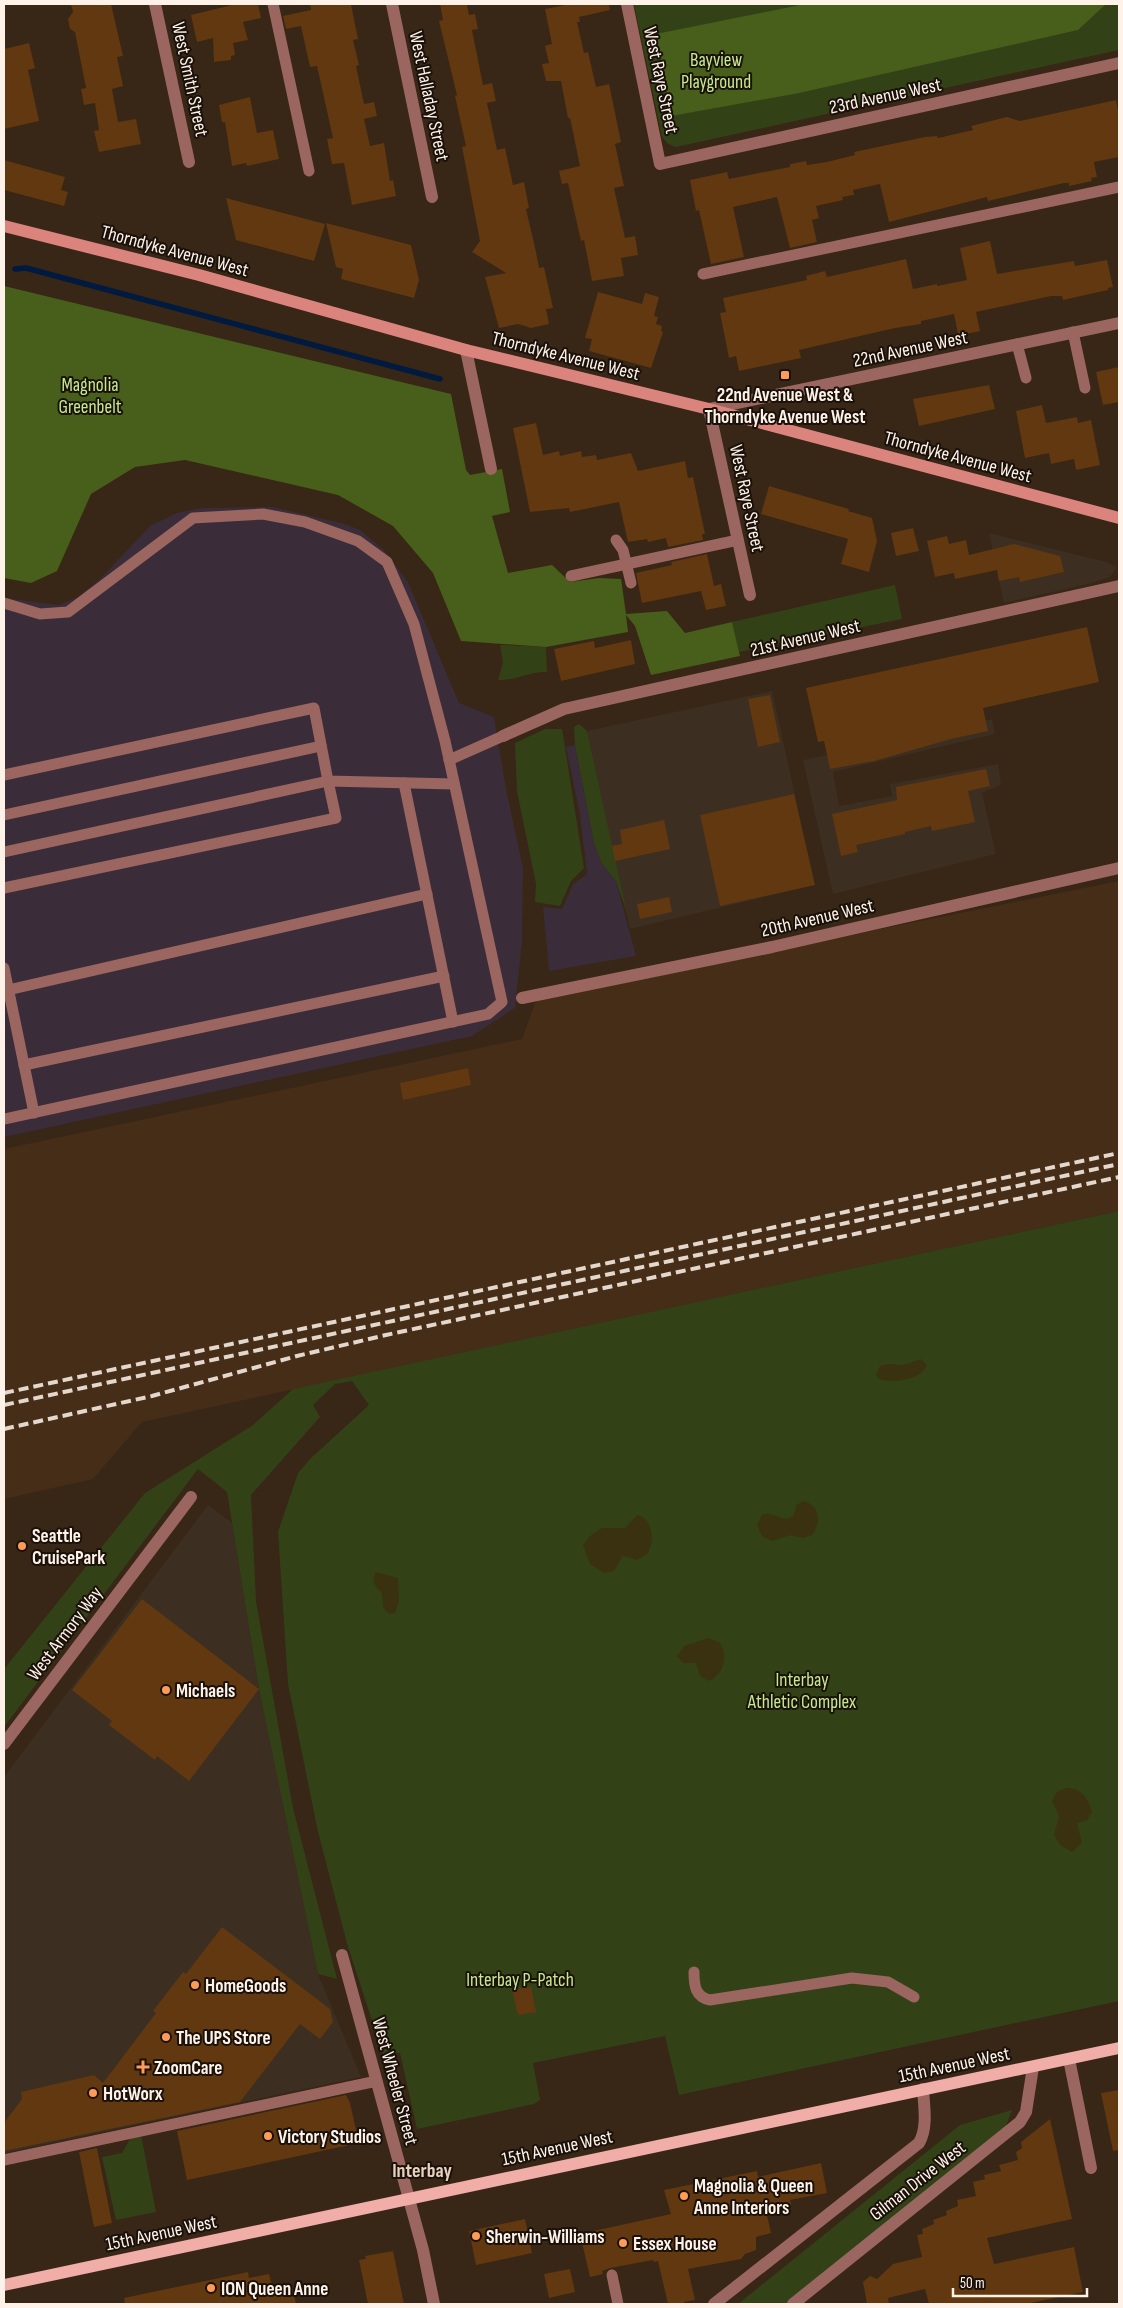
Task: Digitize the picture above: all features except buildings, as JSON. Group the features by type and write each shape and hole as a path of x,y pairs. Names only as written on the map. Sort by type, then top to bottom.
{"main road":[{"name":"Thorndyke Avenue West","path":"4,226 198,275 466,350 710,409 1119,518"},
{"name":"15th Avenue West","path":"4,2285 409,2197 1119,2048"}],"street":[{"name":"West Smith Street","path":"155,4 189,162"},
{"name":"West Halladay Street","path":"392,4 432,197"},
{"name":"West Raye Street","path":"627,4 660,164"},
{"name":"23rd Avenue West","path":"660,164 1119,63"},
{"name":"22nd Avenue West","path":"710,409 1119,323"},
{"path":"466,350 491,469"},
{"name":"West Raye Street","path":"710,409 750,595"},
{"name":"21st Avenue West","path":"503,736 564,709 1119,586"},
{"name":"20th Avenue West","path":"522,998 772,947 1119,868"},
{"name":"West Armory Way","path":"4,1744 191,1497"},
{"name":"West Wheeler Street","path":"342,1955 423,2250 434,2304"},
{"path":"1069,2059 1091,2168"},
{"name":"Gilman Drive West","path":"793,2304 1020,2122 1026,2112 1034,2067"},
{"name":"Gilman Drive West","path":"714,2304 919,2143 924,2134 923,2089"}],"lane":[{"path":"273,4 309,170"},
{"path":"703,274 1119,187"},
{"path":"1074,332 1085,388"},
{"path":"1017,344 1026,378"},
{"path":"4,603 40,614 68,612 193,518 263,514 305,522 358,541 387,562 414,624 449,760 502,1002 488,1014 4,1119"},
{"path":"616,540 623,550 631,583"},
{"path":"571,576 627,566 738,540"},
{"path":"4,774 314,708 336,818 4,888"},
{"path":"449,760 503,736"},
{"path":"4,815 321,746"},
{"path":"4,852 328,781 454,784"},
{"path":"404,783 453,1022"},
{"path":"8,990 427,894"},
{"path":"4,968 34,1113"},
{"path":"24,1066 444,976"},
{"path":"694,1972 695,1989 704,1999 710,2000 852,1978 888,1982 914,1997"},
{"path":"4,2160 377,2081"},
{"path":"612,2275 618,2304"}],"shaded area":[{"path":"273,507 341,523 360,530 383,549 408,582 459,703 494,717 506,789 523,868 522,941 515,1008 472,1036 4,1137 4,598 58,605 78,597 100,579 150,526 177,513 203,508"},
{"path":"989,533 1106,562 1117,567 1110,577 1088,584 1004,603"},
{"path":"772,691 815,885 630,929 587,731"},
{"path":"992,719 995,734 833,772 839,806 892,796 890,784 998,764 1001,785 982,793 996,854 833,894 803,760"},
{"path":"575,745 594,843 601,862 616,881 636,956 549,971 543,907 562,909 573,884 587,874 580,815 566,747"},
{"path":"1119,881 1119,1211 142,1422 93,1479 4,1499 4,1149 522,1039 537,998"},
{"path":"208,1505 232,1523 259,1689 318,1974 361,2077 4,2153 4,1777"}],"green space":[{"name":"Bayview Playground","path":"634,4 1119,4 1119,50 676,147 668,144 662,137"},
{"name":"Bayview Playground","path":"805,4 1106,4 1078,30 799,93 671,116 656,34"},
{"name":"Magnolia Greenbelt","path":"4,286 451,394 466,470 470,475 502,469 510,512 492,516 508,573 552,565 570,582 599,578 621,579 626,614 667,611 685,633 732,622 740,656 651,675 635,626 626,615 628,632 546,647 461,641 433,573 393,526 338,495 185,460 135,467 91,494 57,571 31,583 4,578"},
{"path":"895,585 902,619 739,652 732,622"},
{"path":"500,645 546,647 547,672 498,680 503,662"},
{"path":"579,724 587,731 627,913 616,881 601,862 594,843 575,745 574,727"},
{"path":"545,729 562,729 584,868 571,881 560,906 535,902 536,884 517,791 515,743"},
{"name":"Interbay Athletic Complex","path":"1119,1211 1119,2001 679,2095 665,2036 533,2063 540,2100 534,2104 417,2129 400,2053 383,2054 348,1947 318,1832 288,1684 278,1532 298,1473 310,1459 369,1405 352,1381 335,1384 313,1405 320,1417 251,1495 256,1601 293,1808 337,1979 318,1974 259,1689 227,1492 198,1469 4,1727 4,1669 145,1493 253,1425 293,1389"},
{"path":"1012,2110 1006,2126 786,2304 738,2304 960,2125"},
{"path":"141,2135 156,2212 116,2220 102,2157 122,2153 130,2139"}],"sand":[{"path":"921,1359 927,1365 924,1370 906,1380 892,1381 879,1379 876,1375 880,1366 888,1364 903,1365"},
{"path":"803,1501 813,1506 818,1515 817,1525 812,1535 802,1538 791,1535 772,1541 762,1536 757,1525 762,1515 769,1514 786,1519 790,1518 794,1515 796,1505"},
{"path":"637,1515 646,1521 651,1532 651,1544 647,1554 637,1560 623,1556 614,1571 604,1573 590,1564 583,1545 591,1535 602,1528 625,1528"},
{"path":"376,1572 398,1578 399,1602 395,1613 389,1614 383,1607 382,1593 374,1581"},
{"path":"708,1638 719,1642 724,1652 721,1669 709,1681 700,1676 696,1663 683,1663 677,1656 684,1646"},
{"path":"1065,1788 1080,1791 1092,1812 1087,1820 1077,1823 1082,1843 1072,1852 1060,1845 1054,1835 1059,1816 1052,1801 1057,1792"}],"waterway":[{"path":"15,269 26,268 440,379"}],"railway":[{"path":"4,1393 1119,1153"},
{"path":"4,1405 1119,1164"},
{"path":"4,1429 152,1396 297,1356 386,1335 1119,1177"}],"place":[{"name":"22nd Avenue West & Thorndyke Avenue West","path":"785,375"},
{"name":"Seattle CruisePark","path":"22,1546"},
{"name":"Michaels","path":"166,1690"},
{"name":"HomeGoods","path":"195,1985"},
{"name":"The UPS Store","path":"166,2037"},
{"name":"ZoomCare","path":"143,2067"},
{"name":"HotWorx","path":"93,2093"},
{"name":"Victory Studios","path":"268,2136"},
{"name":"Magnolia & Queen Anne Interiors","path":"684,2196"},
{"name":"Sherwin-Williams","path":"476,2236"},
{"name":"Essex House","path":"623,2243"},
{"name":"ION Queen Anne","path":"211,2288"}],"district":[{"name":"Interbay","path":"422,2170"}],"park label":[{"name":"Interbay P-Patch","path":"520,1979"}]}
